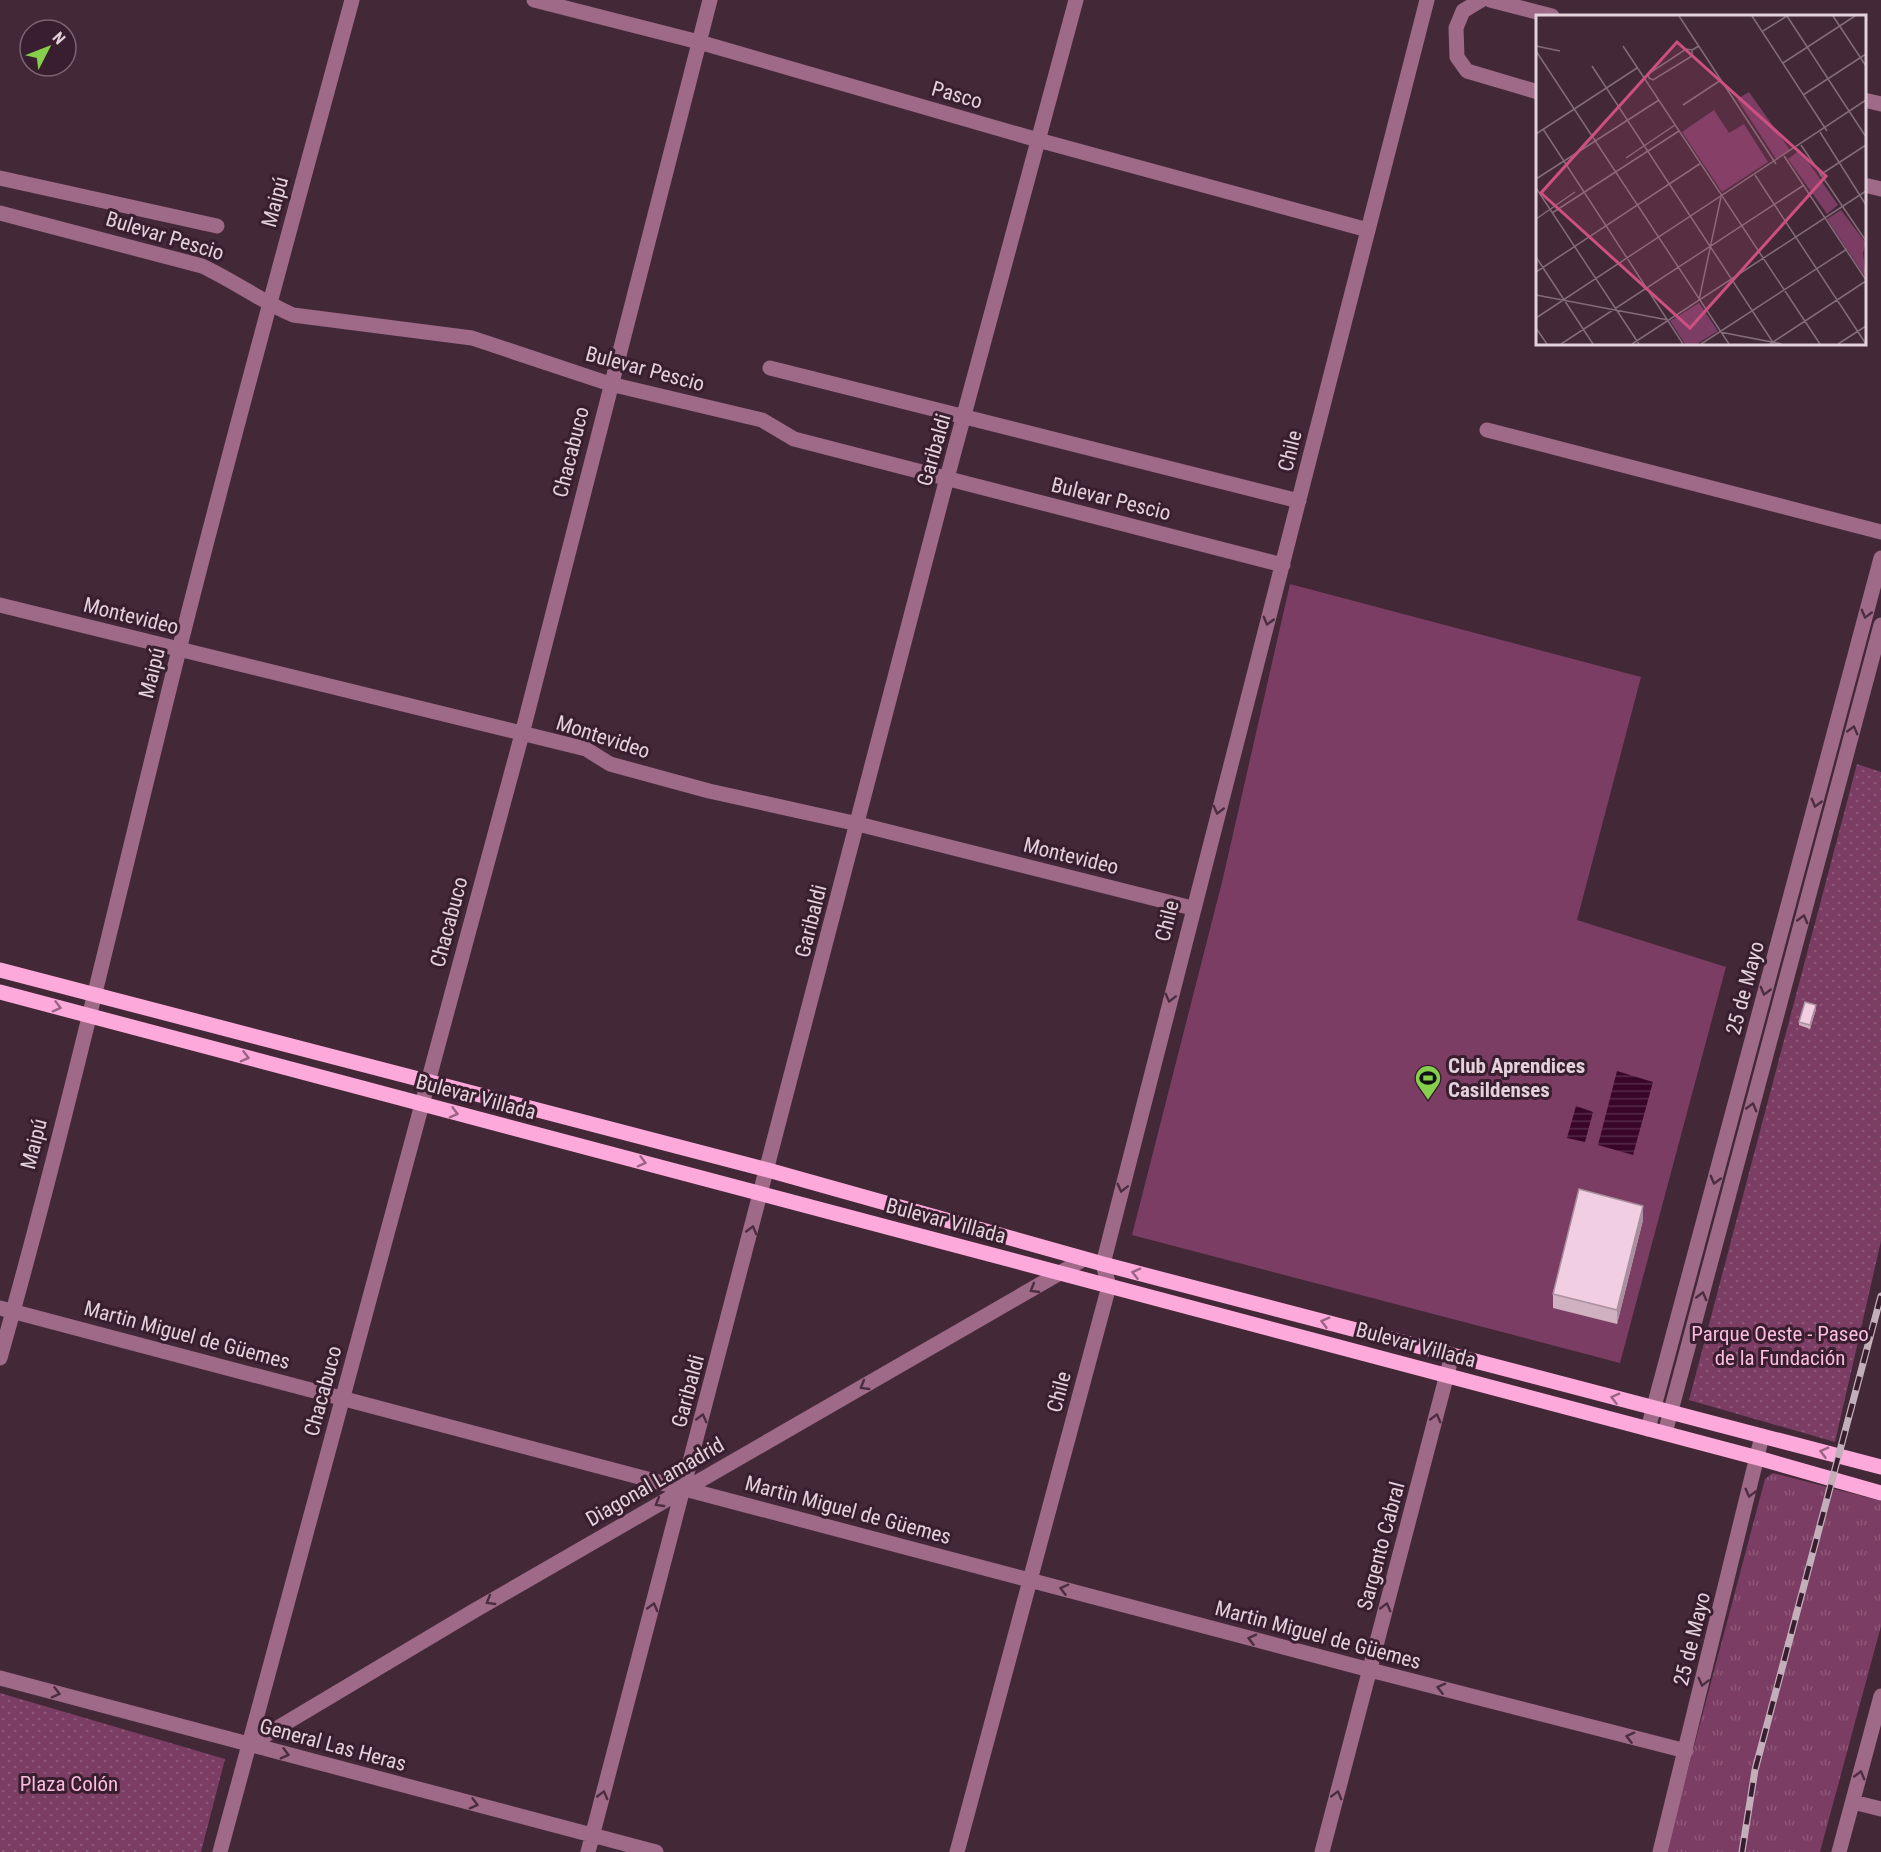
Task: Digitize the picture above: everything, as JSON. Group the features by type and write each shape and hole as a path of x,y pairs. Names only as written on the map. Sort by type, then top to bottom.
{"main road":[{"name":"Bulevar Villada","path":"0,970 768,1170 1084,1259 1881,1467"},
{"name":"Bulevar Villada","path":"0,992 1665,1433 1881,1493"}],"street":[{"name":"Maipú","path":"0,1358 7,1310 89,1015 179,650 352,0"},
{"name":"Pasco","path":"534,0 699,42 1038,140 1368,230"},
{"name":"Chacabuco","path":"220,1852 522,734 710,0"},
{"name":"Garibaldi","path":"588,1852 762,1194 947,478 1076,0"},
{"name":"Chile","path":"957,1852 1109,1286 1103,1264 1192,908 1283,565 1427,0"},
{"path":"1480,0 1463,11 1456,28 1456,57 1467,71 1536,91"},
{"path":"1490,0 1548,15"},
{"path":"1866,101 1881,105"},
{"name":"Bulevar Pescio","path":"0,178 218,226"},
{"path":"1866,185 1881,189"},
{"name":"Bulevar Pescio","path":"0,213 202,266 225,276 269,305 293,315 472,338 610,384 762,420 794,440 1283,565"},
{"name":"Bulevar Pescio","path":"770,368 1299,501"},
{"path":"1487,430 1881,532"},
{"name":"25 de Mayo","path":"1648,1429 1881,558"},
{"name":"Montevideo","path":"0,605 586,749 610,764 709,790 858,824 1192,908"},
{"name":"25 de Mayo","path":"1665,1433 1881,625"},
{"name":"Diagonal Lamadrid","path":"249,1745 684,1489 1084,1259"},
{"name":"Martin Miguel de Güemes","path":"7,1310 1370,1670 1686,1751"},
{"name":"Sargento Cabral","path":"1322,1852 1452,1355"},
{"name":"25 de Mayo","path":"1660,1852 1762,1436"},
{"name":"General Las Heras","path":"0,1678 656,1852"},
{"path":"1839,1852 1881,1696"},
{"path":"1853,1802 1881,1809"}],"green space":[{"name":"Club Aprendices Casildenses","path":"1290,584 1641,677 1577,920 1726,967 1620,1363 1132,1235 1223,878"},
{"name":"Parque Oeste - Paseo de la Fundación","path":"1857,764 1881,772 1881,1241 1835,1442 1689,1400"},
{"path":"1773,1473 1881,1501 1881,1626 1820,1852 1666,1852 1765,1479"},
{"name":"Plaza Colón","path":"0,1693 225,1759 201,1852 0,1852"}],"shaded area":[{"path":"1617,1071 1653,1082 1633,1155 1598,1145"},
{"path":"1576,1106 1593,1112 1585,1142 1567,1138"}],"building":[{"path":"1805,1002 1816,1005 1810,1025 1799,1022"},
{"path":"1579,1189 1643,1206 1617,1310 1553,1294"}],"railway":[{"path":"1742,1852 1755,1770 1881,1296"}],"place":[{"name":"Club Aprendices Casildenses","path":"1428,1101"}]}
